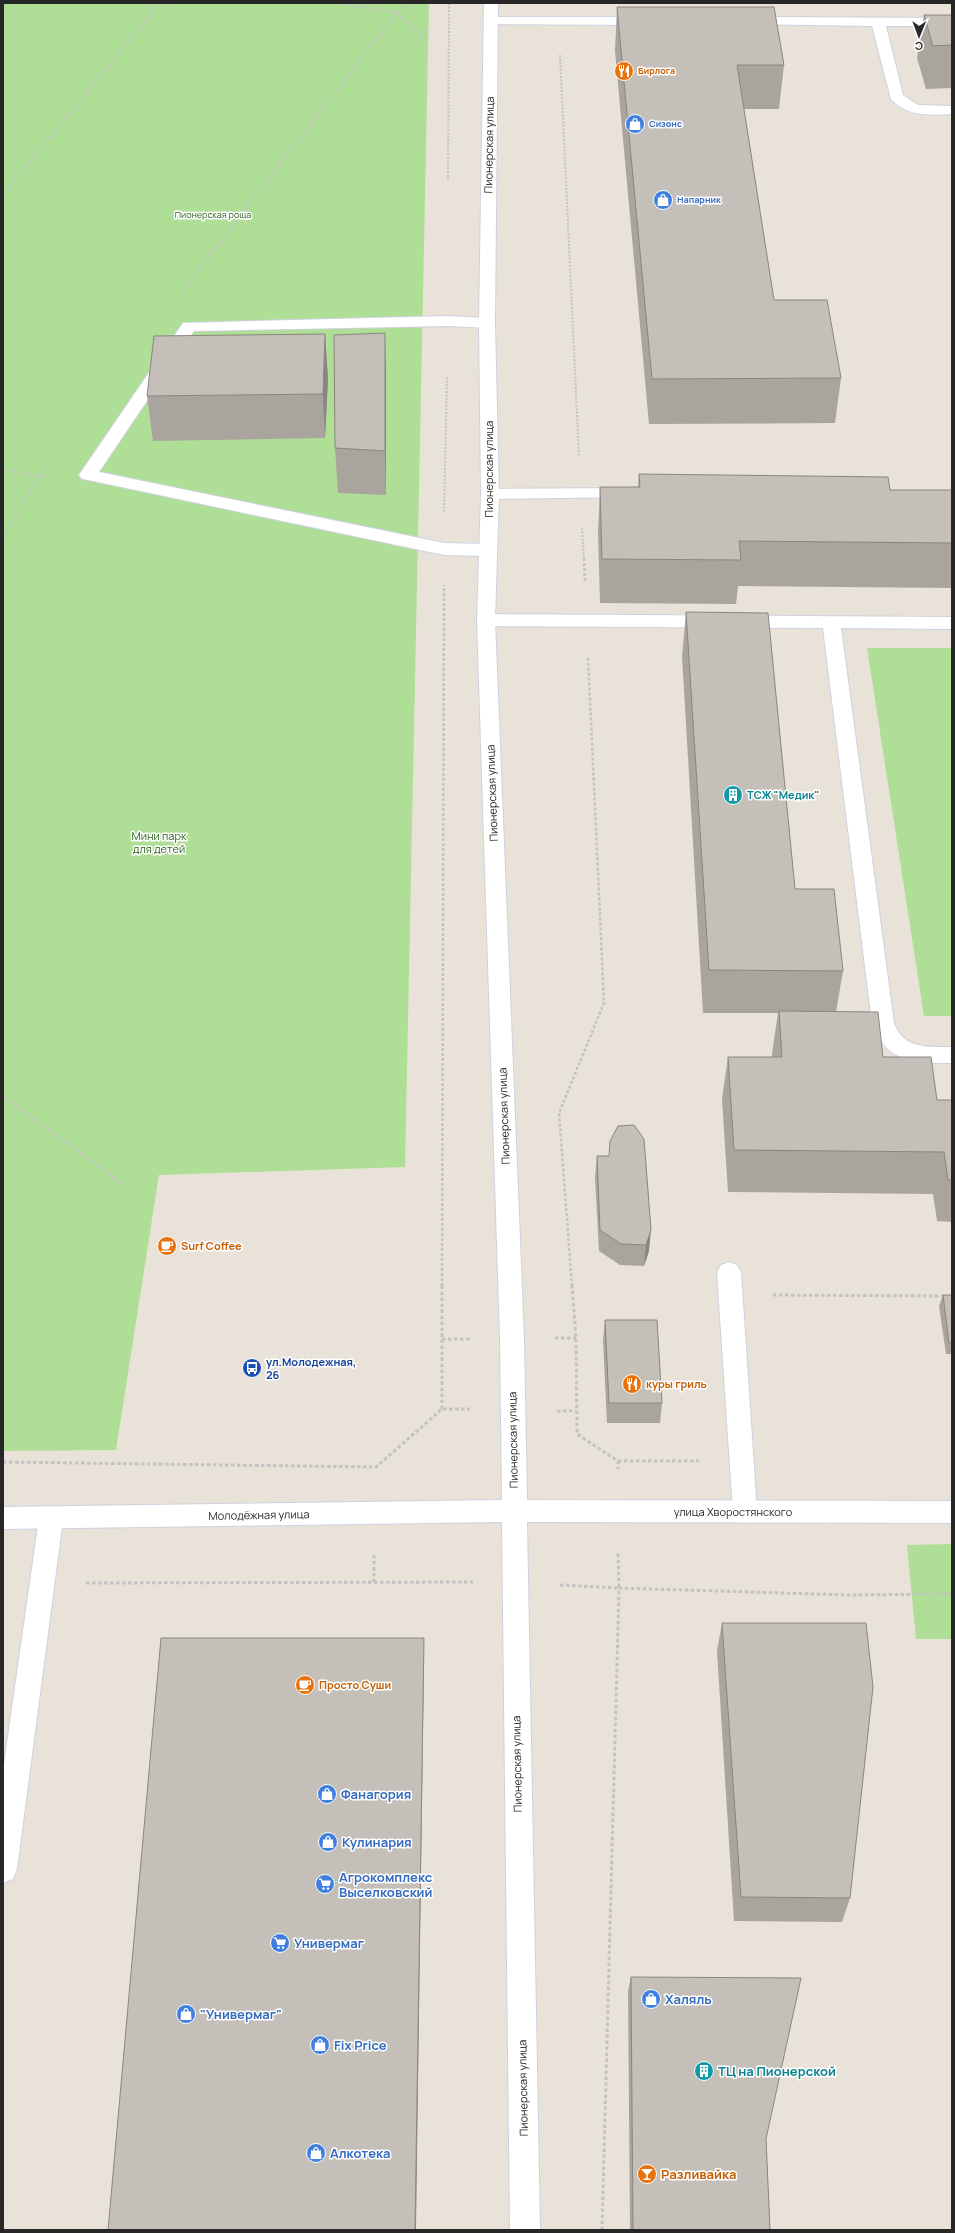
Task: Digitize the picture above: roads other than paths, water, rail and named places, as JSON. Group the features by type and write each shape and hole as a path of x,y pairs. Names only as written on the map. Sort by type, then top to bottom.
{"street":[{"path":"490,12 558,21 660,21"},
{"name":"Пионерская улица","path":"490,12 487,323 490,494 487,550 486,620 512,1339 514,1582 525,2230"},
{"path":"730,21 952,22"},
{"path":"878,22 896,96 901,103 912,108 952,110"},
{"path":"487,323 448,321 189,326 88,475 444,549 487,550"},
{"path":"490,494 644,493"},
{"path":"486,620 586,622 952,623"},
{"path":"831,622 883,1023 890,1039 906,1050 927,1055 952,1055"},
{"path":"730,1283 745,1512"},
{"name":"улица Хворостянского","path":"514,1511 618,1513 952,1512"},
{"name":"Молодёжная улица","path":"3,1518 51,1519 514,1511"},
{"path":"3,1869 41,1583 51,1519"}],"place":[{"name":"Бирлога","path":"624,71"},
{"name":"Сизонс","path":"635,124"},
{"name":"Напарник","path":"663,200"},
{"name":"ТСЖ \"Медик\"","path":"733,795"},
{"name":"Surf Coffee","path":"167,1246"},
{"name":"ул.Молодежная, 26","path":"252,1368"},
{"name":"куры гриль","path":"632,1384"},
{"name":"Просто Суши","path":"305,1685"},
{"name":"Фанагория","path":"327,1794"},
{"name":"Кулинария","path":"328,1842"},
{"name":"Агрокомплекс Выселковский","path":"325,1884"},
{"name":"Универмаг","path":"280,1943"},
{"name":"Халяль","path":"651,1999"},
{"name":"\"Универмаг\"","path":"186,2014"},
{"name":"Fix Price","path":"320,2045"},
{"name":"ТЦ на Пионерской","path":"704,2071"},
{"name":"Алкотека","path":"316,2153"},
{"name":"Разливайка","path":"647,2174"}],"park label":[{"name":"Пионерская роща","path":"213,215"},
{"name":"Мини парк для детей","path":"159,842"}]}
